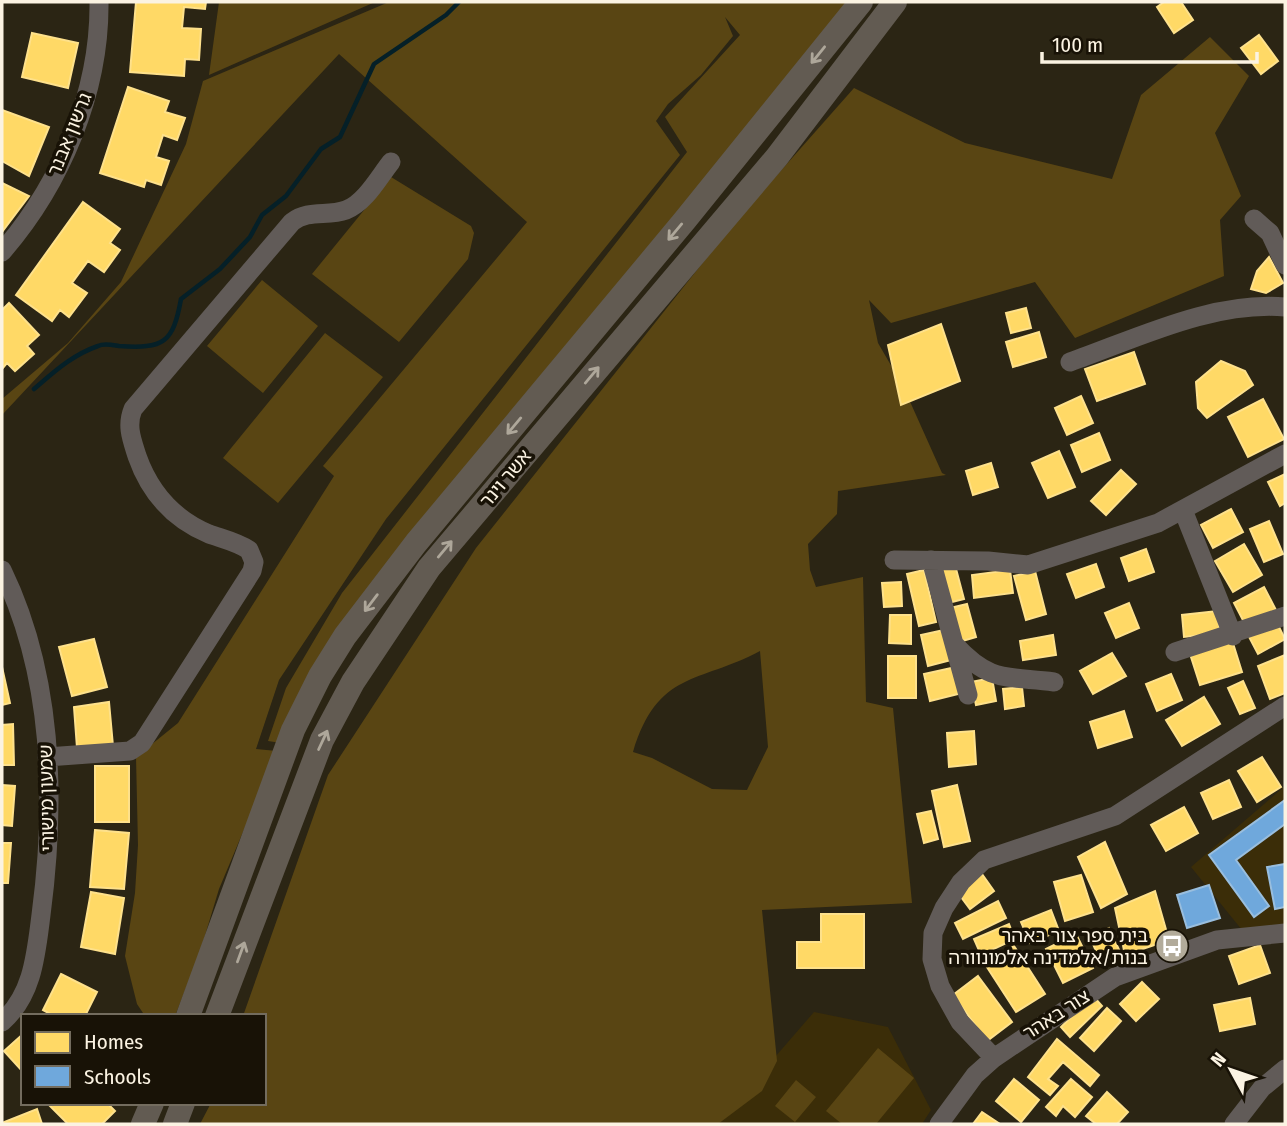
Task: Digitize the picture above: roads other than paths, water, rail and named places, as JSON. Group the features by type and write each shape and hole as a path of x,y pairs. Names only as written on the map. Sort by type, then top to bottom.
{"main road":[{"name":"אשר וינר","path":"189,1014 293,730 320,676 345,636 416,543 685,220 861,2"},
{"name":"אשר וינר","path":"218,1014 291,815 322,740 390,621 429,568 777,157 895,2"},
{"path":"143,1124 151,1105"},
{"path":"174,1124 182,1105"}],"street":[{"name":"גרשון אבנר","path":"2,252 46,189 82,109 99,36 99,2"},
{"path":"47,757 130,751 142,743 252,571 254,562 249,550 191,525 171,512 154,493 130,433 129,419 133,409 292,222 311,213 347,210 363,197 391,162"},
{"path":"1254,219 1270,233 1285,265"},
{"path":"1069,362 1203,316 1256,305 1285,307"},
{"path":"894,559 1028,565 1158,523 1285,454"},
{"path":"1183,510 1233,636"},
{"path":"931,560 968,695"},
{"name":"שמעון מישורי","path":"2,569 23,624 36,673 47,757 46,870 33,971 21,1000 2,1023"},
{"path":"1175,652 1233,636 1285,616"},
{"path":"954,643 979,670 993,675 1054,682"},
{"path":"994,1058 960,1022 940,986 932,959 933,933 944,908 961,882 984,860 1115,816 1285,706"},
{"name":"צור באהר","path":"939,1124 975,1076 994,1058 1115,977 1217,940 1285,933"},
{"path":"1234,1124 1262,1088 1285,1069"}],"waterway":[{"path":"34,389 72,359 100,345 147,346 164,340 174,325 181,299 220,269 250,237 262,215 286,196 321,149 340,137 374,64 446,15 459,2"}],"place":[{"name":"בית ספר צור באהר בנות/אלמדינה אלמונוורה","path":"1172,946"}]}
